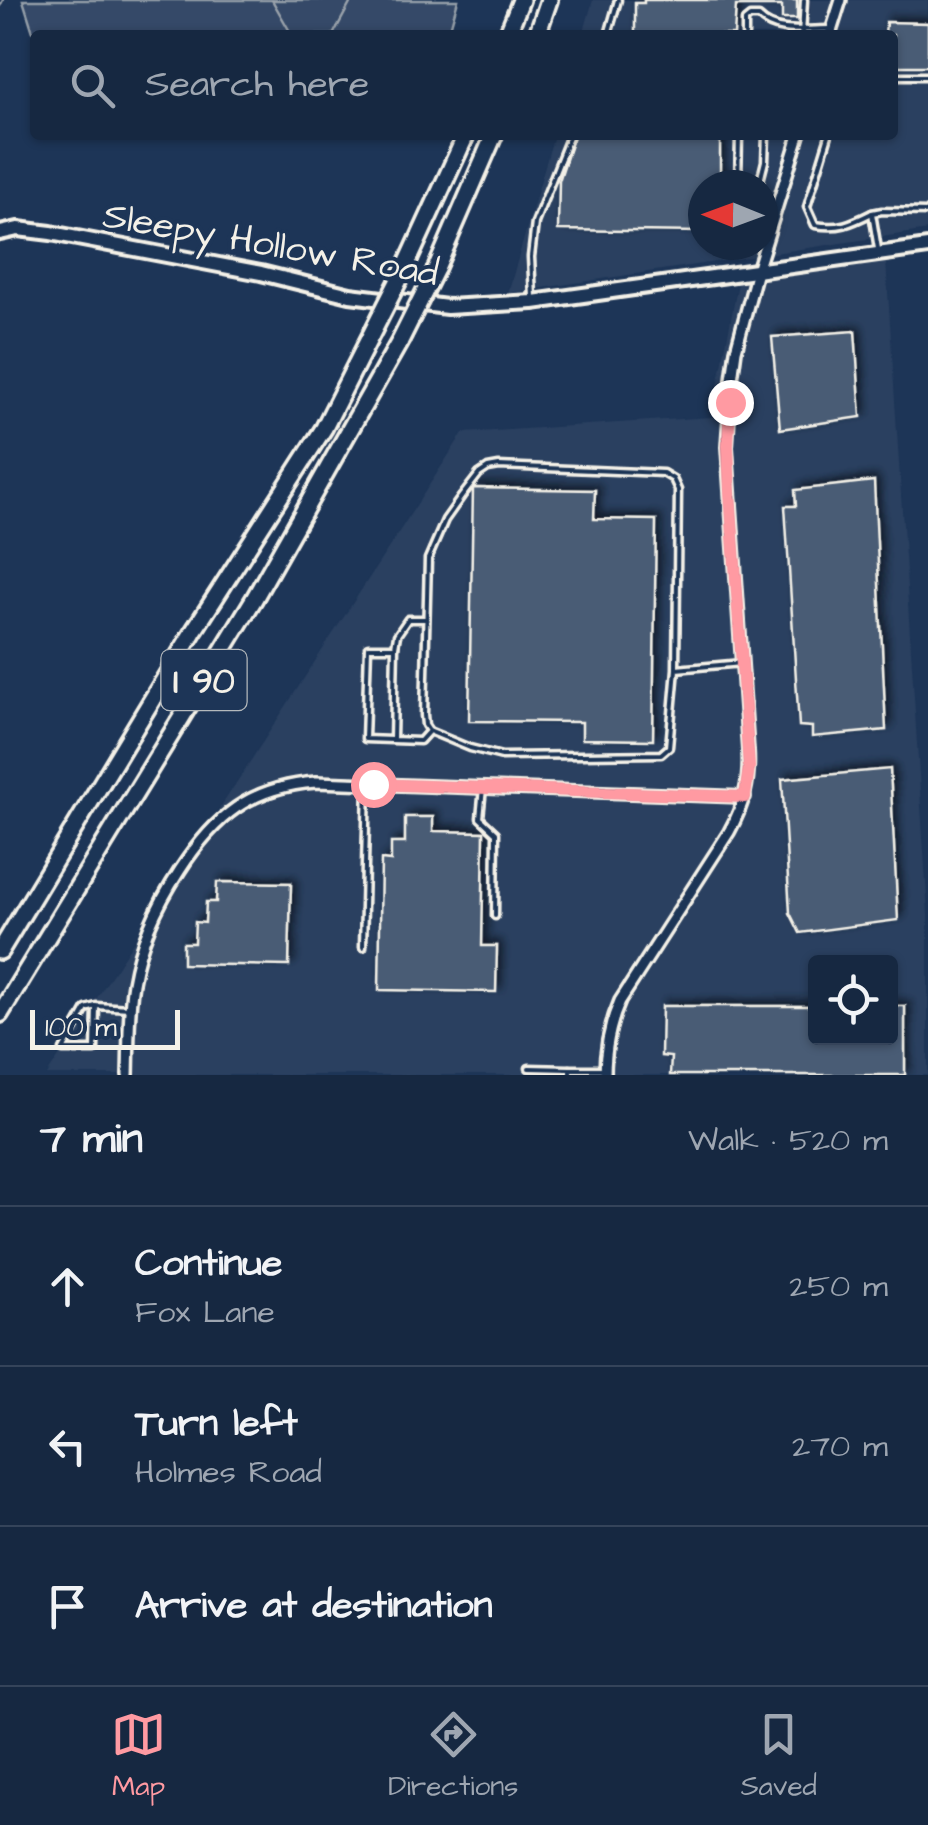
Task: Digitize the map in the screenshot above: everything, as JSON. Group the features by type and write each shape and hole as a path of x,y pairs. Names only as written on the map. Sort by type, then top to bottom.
{"highway":[{"path":"508,30 520,0"},
{"path":"539,30 549,0"},
{"name":"I 90","path":"0,951 193,632 324,428 407,264 464,140"},
{"name":"I 90","path":"0,1014 254,599 400,341 492,140"}],"street":[{"path":"832,30 841,0"},
{"path":"778,204 797,140"},
{"name":"Sleepy Hollow Road","path":"0,233 52,233 350,295 446,308 533,302 928,247"},
{"path":"605,1072 608,1034 620,1001 729,832 745,797 749,767 728,432 736,350 760,260"},
{"path":"128,1075 130,1008 143,940 157,907 212,826 254,797 274,789 316,782 745,797"}],"lane":[{"path":"609,30 618,0"},
{"path":"802,30 804,0"},
{"path":"745,30 745,20 750,17 760,17 775,28 788,30"},
{"path":"898,76 928,76"},
{"path":"533,302 531,256 535,223 568,140"},
{"path":"738,170 739,140"},
{"path":"763,170 766,140"},
{"path":"827,140 807,207 816,225 834,228 882,211 928,212"},
{"path":"872,213 879,254"},
{"path":"488,468 663,473 673,479 678,490 676,669 669,747 661,754 502,756 470,748 429,730 424,715 426,620 428,559 434,541 478,474 488,468"},
{"path":"392,740 397,635 408,620 426,620"},
{"path":"395,646 368,646 365,739 420,741 429,730"},
{"path":"676,669 742,663"},
{"path":"363,947 367,784"},
{"path":"483,788 480,818 496,833 496,916"},
{"path":"96,1006 95,1050 63,1050 86,1009 96,1006 130,1008"},
{"path":"529,1068 605,1072"}],"shaded area":[{"path":"23,0 458,0 449,30 32,30"},
{"path":"593,0 928,0 928,230 778,252 778,170 688,170 688,260 728,260 508,293 553,140 898,140 898,30 584,30"},
{"path":"886,261 928,915 928,1075 47,1075 463,433 712,417 738,283"}],"building":[{"path":"797,0 797,19 782,19 782,6 736,6 734,30 635,30 635,3"},
{"path":"886,22 928,23 928,66 898,66 898,30 885,30"},
{"path":"572,140 720,140 720,170 688,170 688,232 558,230 559,181"},
{"path":"855,331 861,417 780,429 772,337"},
{"path":"874,481 886,730 812,737 812,727 799,726 785,506 796,506 795,490"},
{"path":"473,488 595,490 594,519 656,520 653,740 582,739 582,722 469,721"},
{"path":"890,769 898,920 800,933 790,913 782,779"},
{"path":"405,817 433,817 433,831 484,832 482,946 497,946 496,992 379,990 381,860 391,861 391,843 405,843"},
{"path":"217,882 291,883 289,966 183,964 183,943 194,943 195,922 205,923 206,902 216,902"},
{"path":"662,1006 808,1006 808,1045 898,1045 898,1006 905,1006 905,1075 670,1075 671,1057 661,1056"}],"waterway":[{"path":"0,6 3,0"},
{"path":"272,0 289,30"},
{"path":"336,30 352,0"}],"route":[{"path":"373,784 745,797 749,767 730,492 730,402"}]}
